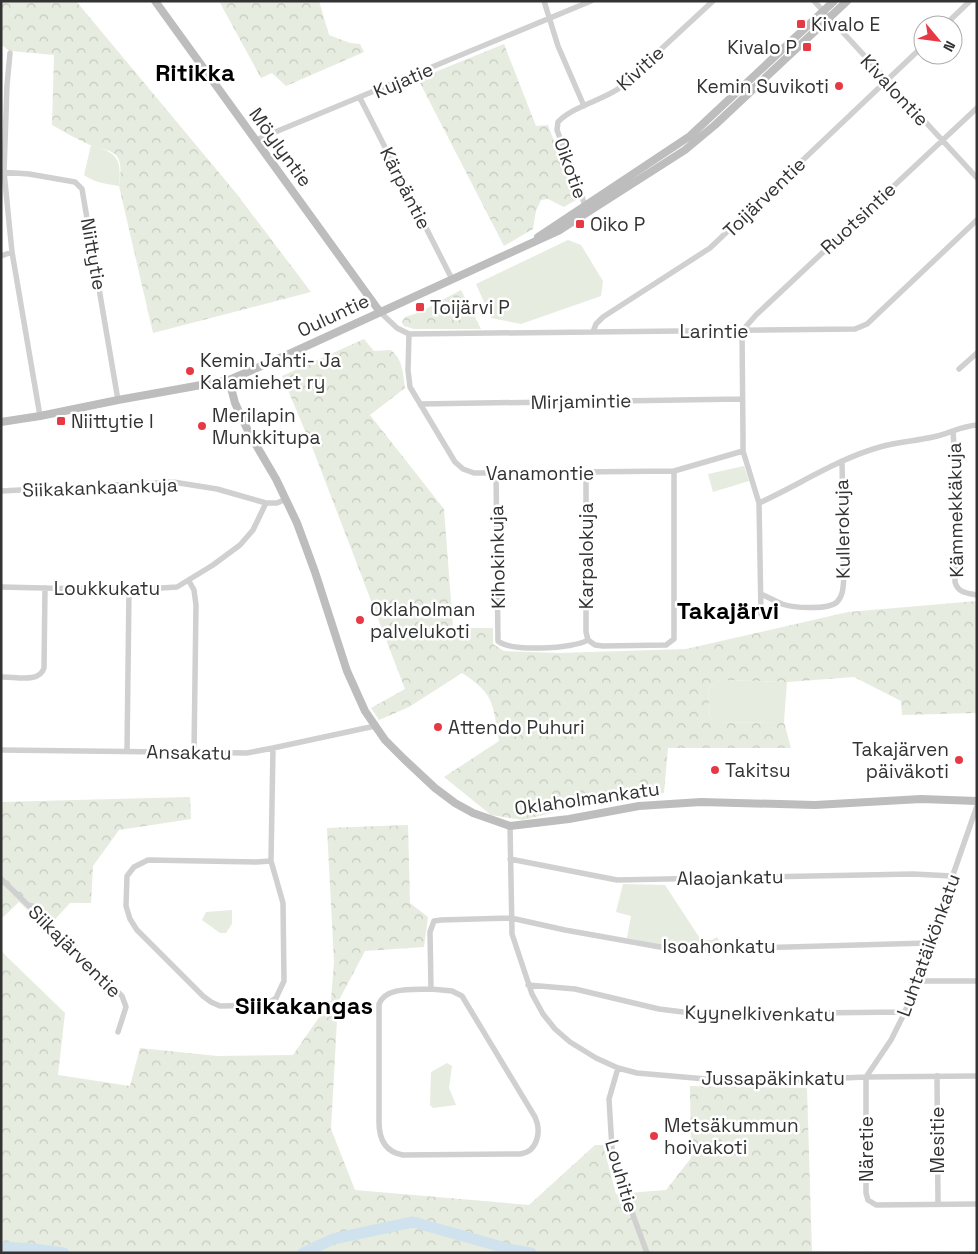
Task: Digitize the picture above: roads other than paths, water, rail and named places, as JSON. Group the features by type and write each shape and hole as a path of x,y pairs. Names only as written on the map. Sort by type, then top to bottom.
{"street":[{"name":"Möylyntie","path":"155,1 380,312"},
{"path":"544,1 573,84 584,106"},
{"name":"Kujatie","path":"256,140 591,1"},
{"name":"Kivitie","path":"558,122 568,114 618,90 713,1"},
{"name":"Kivalontie","path":"814,1 977,178"},
{"name":"Ouluntie","path":"525,246 690,136 834,1"},
{"name":"Ouluntie","path":"1,422 229,380 560,230 689,147 847,1"},
{"path":"955,15 970,1"},
{"path":"10,53 4,86 3,172 12,252 40,416"},
{"name":"Toijärventie","path":"593,332 596,324 603,317 676,271 716,243 913,55"},
{"name":"Kärpäntie","path":"360,98 452,279"},
{"name":"Ruotsintie","path":"742,331 762,309 977,108"},
{"name":"Oikotie","path":"558,122 557,130 588,213"},
{"name":"Niittytie","path":"3,172 74,182 82,189 118,400"},
{"name":"Larintie","path":"409,334 850,330 860,328 867,324 977,220"},
{"path":"1,256 12,252"},
{"path":"380,312 397,328 409,334"},
{"path":"742,331 743,451 759,503 761,614 769,612 774,608 776,601 761,594"},
{"name":"Vanamontie","path":"409,334 408,376 410,387 455,462 460,467 474,473 674,471 743,451"},
{"path":"959,369 977,353"},
{"name":"Oklaholmankatu","path":"229,380 235,403 249,433 286,499 297,523 315,572 346,671 360,701 375,726 404,759 455,803 485,818 510,826 569,819 639,806 701,802 815,805 914,799 977,801"},
{"name":"Mirjamintie","path":"420,404 742,399"},
{"path":"759,503 842,461 880,447 932,437 963,427 977,425"},
{"name":"Kämmekkäkuja","path":"953,431 956,494 955,574 957,588 963,592 977,595"},
{"name":"Kullerokuja","path":"776,601 789,606 822,608 834,604 841,597 844,576 842,461"},
{"path":"588,640 603,646 666,645 673,641 675,635 674,471"},
{"name":"Kihokinkuja","path":"496,472 498,641 508,646 557,648 588,640"},
{"name":"Karpalokuja","path":"586,472 586,632 588,640"},
{"name":"Siikakankaankuja","path":"1,491 173,482 217,488 266,503 277,503 286,499"},
{"name":"Loukkukatu","path":"1,587 129,590 171,588 189,581 240,545 253,530 266,503"},
{"path":"189,581 194,590 196,605 194,752"},
{"path":"1,677 36,677 41,675 44,668 45,588"},
{"path":"127,751 129,590"},
{"name":"Ansakatu","path":"1,750 247,752 375,726"},
{"path":"271,861 148,860 134,867 128,876 126,906 132,923 203,996 214,1004 257,1006 266,1004 276,998 283,985 285,976 284,910 271,861 273,748"},
{"name":"Luhtatäikönkatu","path":"866,1077 892,1040 905,1012 977,806"},
{"name":"Jussapäkinkatu","path":"510,826 513,940 528,985 537,1005 555,1029 590,1055 618,1068 647,1074 729,1081 770,1082 866,1077 977,1076"},
{"name":"Alaojankatu","path":"510,859 618,880 913,874 952,876"},
{"name":"Siikajärventie","path":"1,879 122,996 126,1007 118,1032"},
{"name":"Isoahonkatu","path":"431,989 430,932 434,921 441,920 512,918 565,930 677,950 928,944"},
{"path":"916,982 977,981"},
{"name":"Kyynelkivenkatu","path":"528,985 575,989 659,1009 699,1014 905,1012"},
{"path":"431,989 456,992 462,996 468,1005 538,1124 538,1135 535,1144 528,1152 481,1156 403,1155 391,1151 383,1142 379,1131 379,1004 384,996 393,992 431,989"},
{"name":"Louhitie","path":"618,1068 609,1098 612,1149 623,1188 647,1253"},
{"name":"Mesitie","path":"937,1076 938,1204"},
{"name":"Näretie","path":"866,1077 866,1194 868,1200 872,1204 878,1205 977,1204"}],"waterway":[{"path":"303,1253 333,1239 413,1222 513,1250 531,1253"},
{"path":"1,1247 64,1253"}],"place":[{"name":"Kivalo E","path":"801,24"},
{"name":"Kivalo P","path":"807,47"},
{"name":"Kemin Suvikoti","path":"839,86"},
{"name":"Oiko P","path":"580,224"},
{"name":"Toijärvi P","path":"420,307"},
{"name":"Kemin Jahti- Ja Kalamiehet ry","path":"190,371"},
{"name":"Niittytie I","path":"61,421"},
{"name":"Merilapin Munkkitupa","path":"202,426"},
{"name":"Oklaholman palvelukoti","path":"360,620"},
{"name":"Attendo Puhuri","path":"438,727"},
{"name":"Takajärven päiväkoti","path":"959,760"},
{"name":"Takitsu","path":"715,770"},
{"name":"Metsäkummun hoivakoti","path":"654,1136"}],"district":[{"name":"Ritikka","path":"195,73"},
{"name":"Takajärvi","path":"728,611"},
{"name":"Siikakangas","path":"304,1006"}]}
